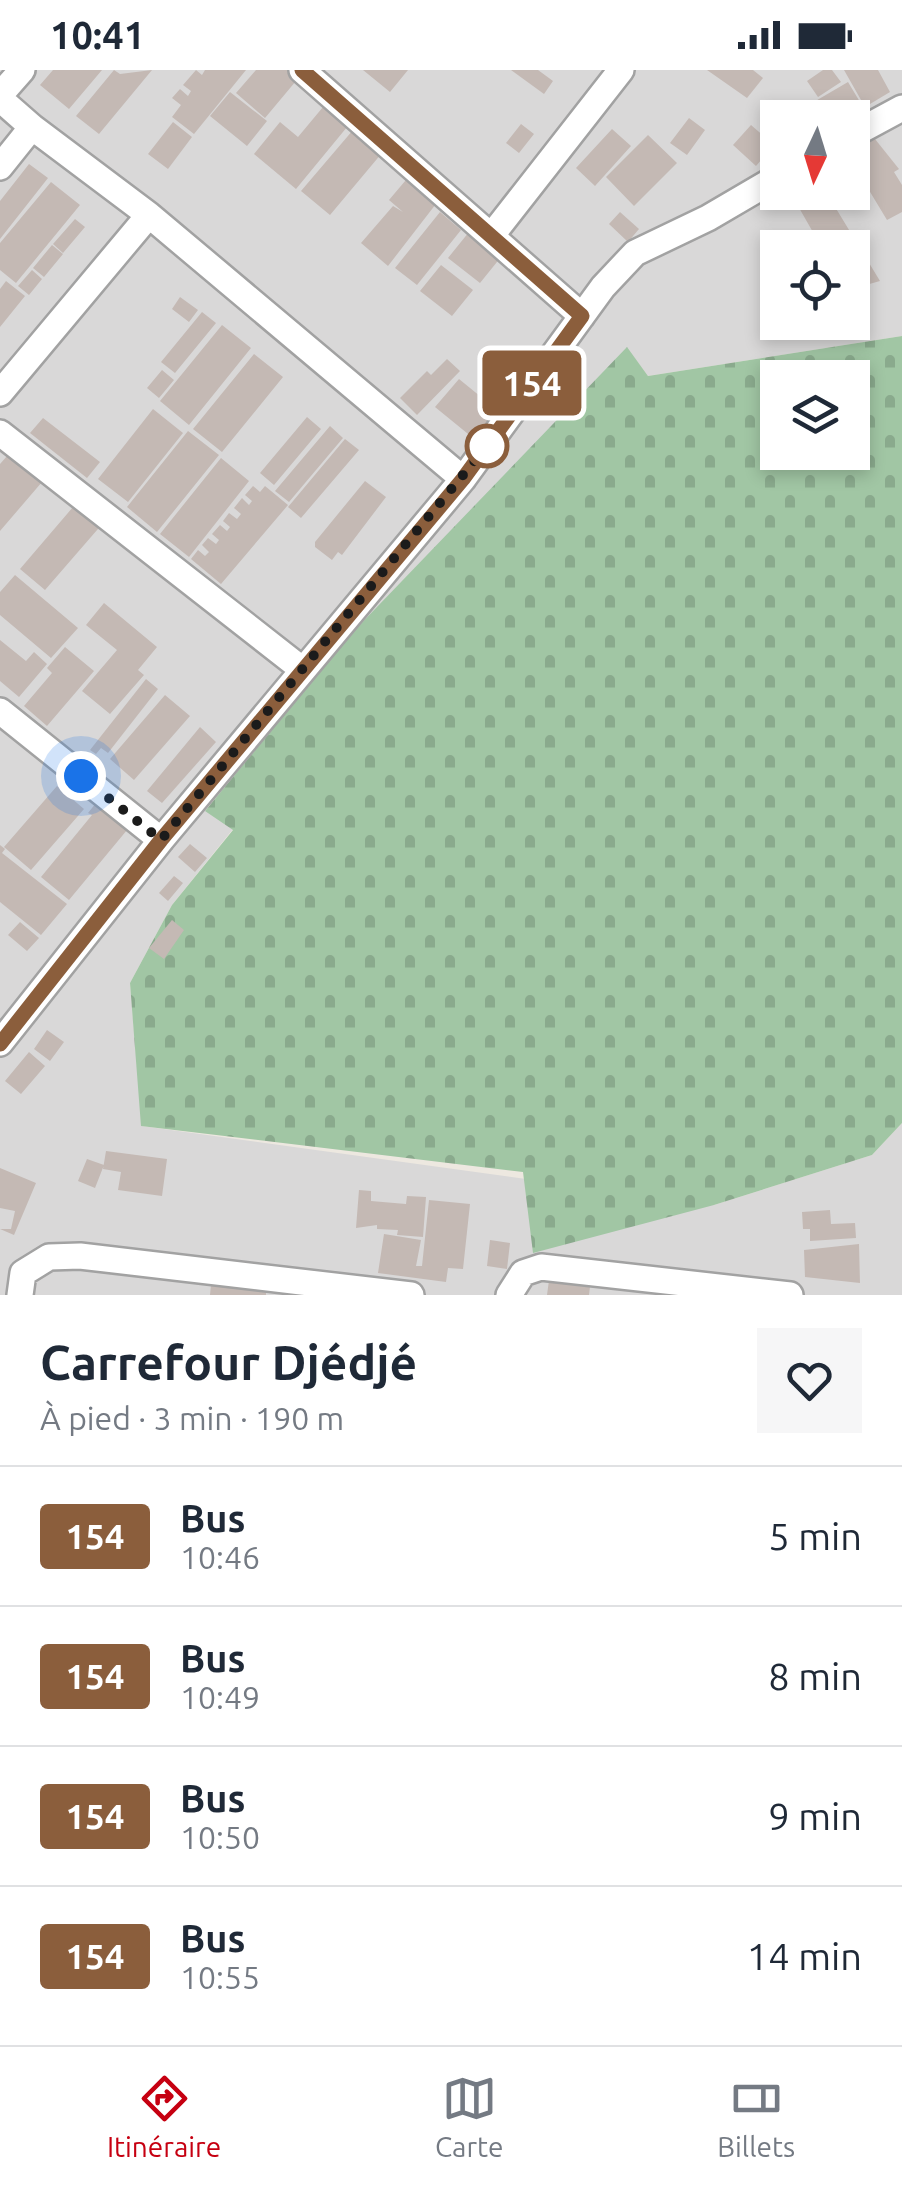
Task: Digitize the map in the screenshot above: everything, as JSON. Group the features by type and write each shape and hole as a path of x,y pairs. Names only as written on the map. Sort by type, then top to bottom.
{"street":[{"path":"22,70 0,97 32,127 149,215 463,479"},
{"path":"302,70 582,316"},
{"path":"492,235 621,70"},
{"path":"870,125 902,108"},
{"path":"0,167 32,127"},
{"path":"4,1029 463,479 582,316 635,253 760,188"},
{"path":"0,393 149,215"},
{"path":"0,433 302,670"},
{"path":"0,711 161,840"},
{"path":"20,1295 23,1273 49,1258 80,1256 411,1295"},
{"path":"508,1295 522,1273 541,1267 776,1294"}],"shaded area":[{"path":"0,70 902,70 902,336 648,376 627,348 205,810 233,829 172,905 130,983 142,1126 714,1205 872,1155 902,1123 902,1295 0,1295"}],"green space":[{"path":"902,336 902,1123 872,1155 714,1205 533,1253 523,1172 141,1126 130,983 172,905 233,830 205,811 351,634 627,347 648,376"}],"building":[{"path":"53,70 102,70 69,109 40,85"},
{"path":"114,70 120,74 152,70 99,134 76,116"},
{"path":"196,70 202,75 205,70 246,70 194,134 172,117 181,105 172,98 180,89 188,96 191,91 183,85"},
{"path":"256,70 296,70 301,75 265,118 236,93"},
{"path":"363,70 408,70 390,92"},
{"path":"511,70 538,70 553,81 544,94"},
{"path":"707,70 753,70 763,78 747,98"},
{"path":"823,70 832,70 841,82 818,97 807,81"},
{"path":"844,70 878,70 890,92 870,104 870,100 861,100"},
{"path":"848,82 859,100 817,100"},
{"path":"230,92 267,121 247,146 210,116"},
{"path":"328,101 352,121 296,189 254,154 280,122 298,137"},
{"path":"689,118 705,130 687,155 670,143"},
{"path":"173,122 192,137 168,169 148,154"},
{"path":"359,123 387,147 330,215 301,191"},
{"path":"521,124 534,134 519,153 506,143"},
{"path":"751,125 760,133 760,161 756,166 733,145"},
{"path":"612,129 631,146 595,186 576,168"},
{"path":"648,135 677,163 634,206 606,177"},
{"path":"875,139 899,169 894,172 902,185 902,212 887,220 870,192 870,142"},
{"path":"29,164 48,178 0,239 0,201"},
{"path":"411,174 439,200 388,266 361,243 393,206 403,212 389,200"},
{"path":"51,182 80,205 16,283 0,270 0,243"},
{"path":"800,210 837,210 849,230 812,230"},
{"path":"440,212 461,230 417,285 395,268"},
{"path":"620,212 639,229 628,242 609,224"},
{"path":"75,219 85,227 63,253 53,244"},
{"path":"469,232 501,257 480,283 448,258"},
{"path":"52,245 63,254 44,277 33,268"},
{"path":"441,265 473,290 452,316 420,291"},
{"path":"870,265 880,281 870,284"},
{"path":"32,270 42,279 29,295 18,286"},
{"path":"6,281 25,296 0,327 0,289"},
{"path":"180,297 198,310 189,322 172,309"},
{"path":"202,312 216,323 175,373 161,362"},
{"path":"222,325 251,348 189,425 160,401"},
{"path":"254,354 283,377 222,452 193,429"},
{"path":"447,359 460,371 417,415 400,398 427,371 431,375"},
{"path":"162,370 174,380 159,398 147,388"},
{"path":"459,379 497,410 473,438 435,407"},
{"path":"153,409 183,433 128,502 98,479"},
{"path":"307,417 321,429 274,485 260,473"},
{"path":"43,418 100,462 87,478 30,433"},
{"path":"330,426 343,438 289,502 275,491"},
{"path":"188,431 219,455 157,532 127,507"},
{"path":"345,439 359,450 301,518 288,507"},
{"path":"15,447 48,475 0,531 0,464"},
{"path":"221,458 249,481 189,557 160,534"},
{"path":"365,481 386,497 342,555 338,552 332,560 315,547 315,542"},
{"path":"253,486 260,492 265,486 288,505 221,584 191,559 198,550 205,556 209,552 202,545 208,538 216,544 219,540 212,534 220,525 227,531 230,527 223,521 229,513 237,519 241,514 234,508 242,498 249,505 252,501 245,495"},
{"path":"79,500 104,522 45,590 20,569"},
{"path":"15,575 78,628 51,658 0,615 0,592"},
{"path":"104,603 157,647 138,670 144,675 110,714 82,691 117,650 86,625"},
{"path":"0,640 26,661 34,652 47,664 19,697 0,681"},
{"path":"65,647 94,671 47,726 24,706 52,673 47,668"},
{"path":"146,679 158,689 108,753 101,748 96,754 90,750"},
{"path":"165,695 190,716 134,780 110,759"},
{"path":"200,727 216,742 162,803 147,791"},
{"path":"57,786 84,809 31,870 4,847"},
{"path":"100,798 132,824 69,900 41,877 92,815 88,813"},
{"path":"190,844 207,858 195,872 178,857"},
{"path":"0,845 5,849 2,853 67,904 41,935 0,902"},
{"path":"174,876 183,883 168,901 159,893"},
{"path":"172,920 184,930 164,959 149,948"},
{"path":"20,922 39,938 27,951 8,935"},
{"path":"47,1030 64,1042 50,1061 34,1049"},
{"path":"29,1052 45,1066 21,1094 5,1081"},
{"path":"106,1151 167,1159 162,1196 118,1190 121,1172 103,1169"},
{"path":"87,1159 104,1165 95,1188 78,1181"},
{"path":"0,1168 36,1183 14,1235 0,1229 11,1229 15,1211 0,1208"},
{"path":"359,1190 371,1191 371,1201 406,1204 407,1196 426,1197 423,1237 397,1235 398,1230 377,1229 377,1225 356,1228"},
{"path":"429,1200 470,1204 463,1269 448,1268 446,1282 378,1273 384,1234 421,1240 416,1266 422,1266"},
{"path":"830,1210 831,1224 855,1223 856,1238 810,1241 810,1229 803,1229 802,1212"},
{"path":"490,1240 510,1243 507,1269 487,1266"},
{"path":"859,1244 860,1283 805,1277 804,1250"},
{"path":"550,1273 591,1278 589,1295 547,1295"},
{"path":"211,1285 266,1288 266,1295 210,1295"}],"bus line":[{"name":"154","path":"0,1044 161,840 463,479 582,316 302,70"}],"route":[{"path":"81,776 161,840 487,446"}]}
